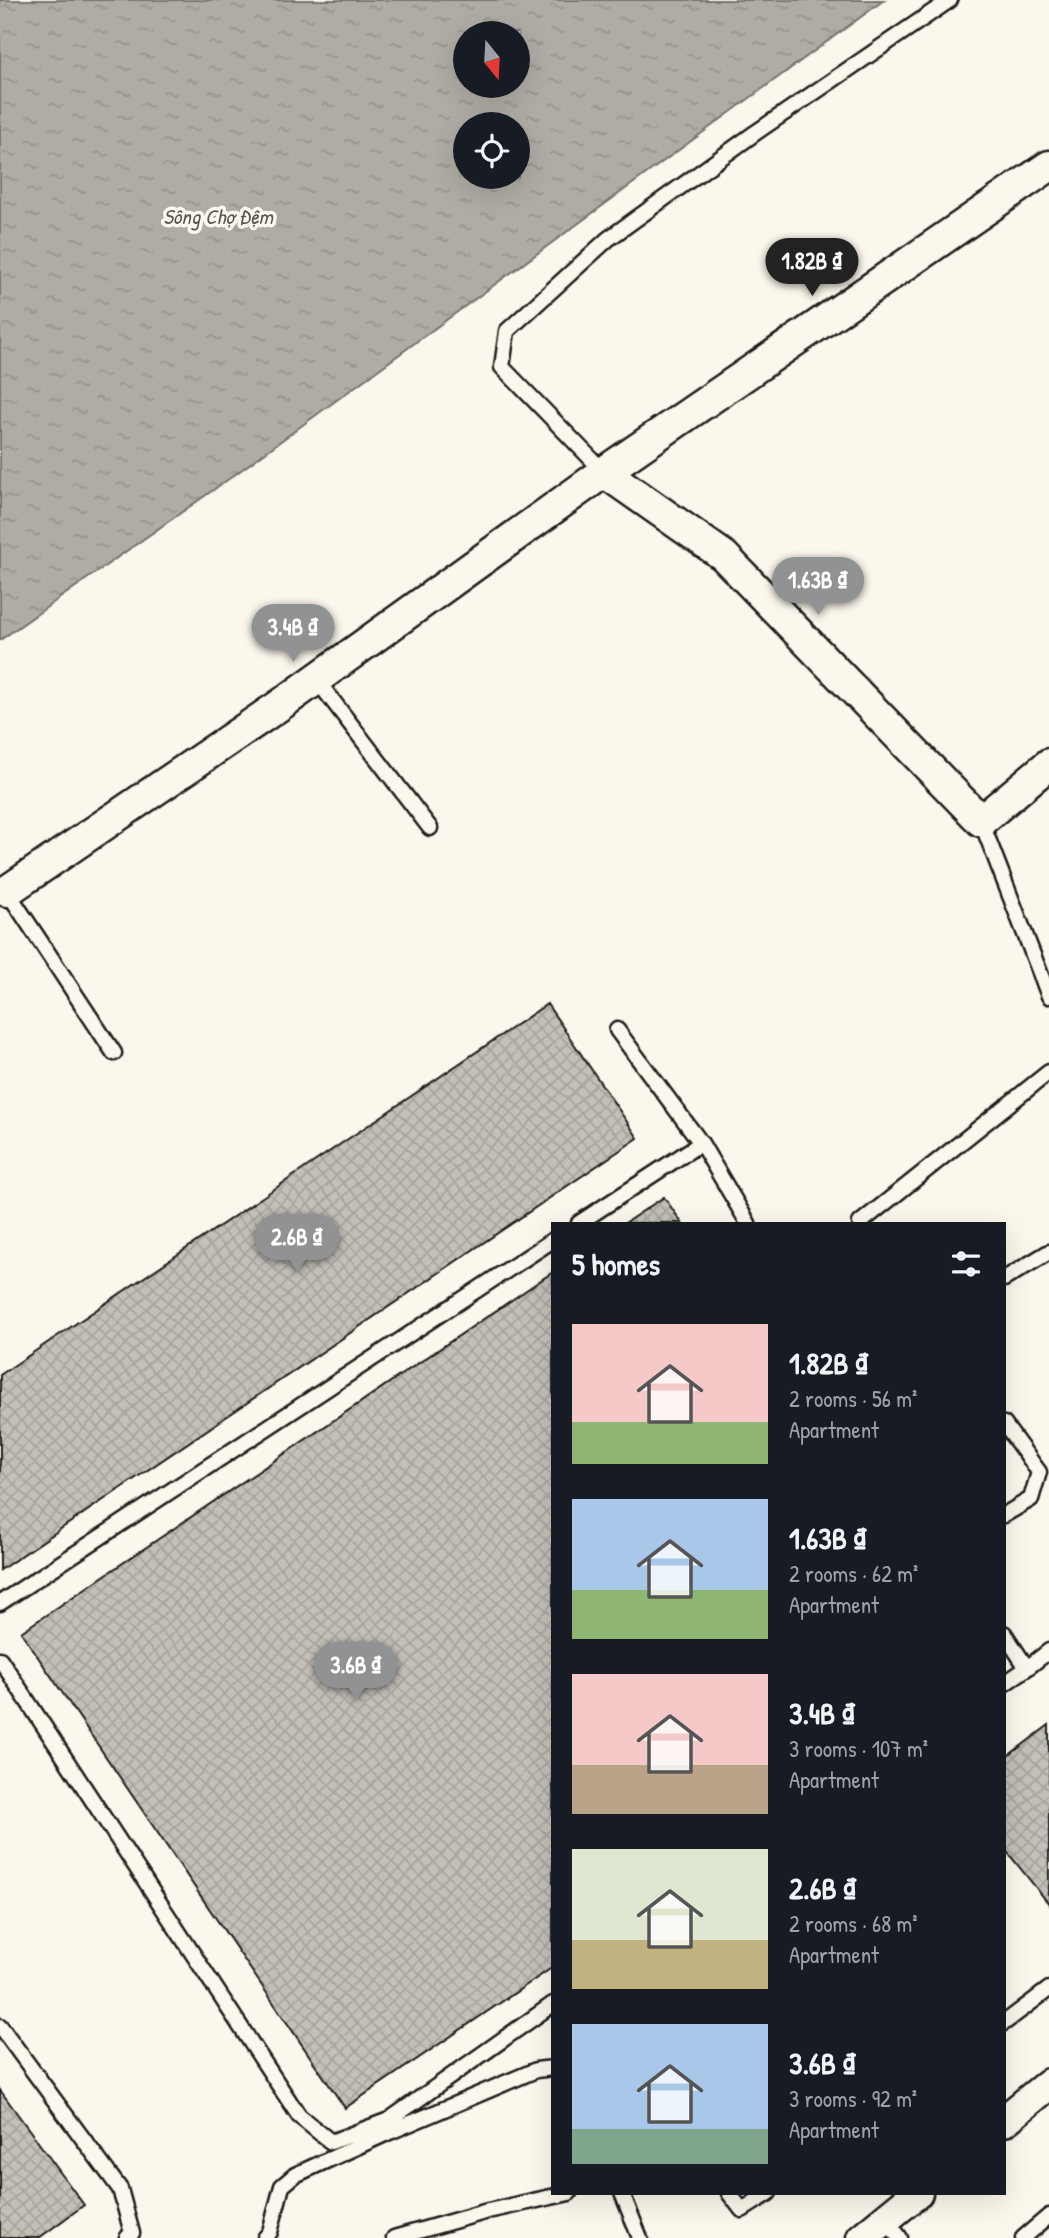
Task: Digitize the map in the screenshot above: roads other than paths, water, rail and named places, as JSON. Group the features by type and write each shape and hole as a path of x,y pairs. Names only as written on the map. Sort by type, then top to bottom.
{"street":[{"path":"4,894 316,679 604,472 1049,166"},
{"path":"604,472 724,556 981,821 1049,764"},
{"path":"1006,2119 1049,2084"},
{"path":"862,2238 893,2228 916,2195"}],"lane":[{"path":"604,472 502,367 507,331 608,239 755,133 950,0"},
{"path":"316,679 429,828"},
{"path":"981,821 1049,996"},
{"path":"4,894 114,1053"},
{"path":"617,1030 701,1143 747,1222"},
{"path":"861,1222 1049,1072"},
{"path":"581,1222 701,1143"},
{"path":"0,1603 551,1241"},
{"path":"1006,1278 1049,1252"},
{"path":"1006,1427 1039,1472 1031,1499 1006,1514"},
{"path":"1006,1636 1027,1668"},
{"path":"1006,1683 1049,1651"},
{"path":"0,1659 299,2116 331,2142 389,2120 551,2005"},
{"path":"1006,2022 1049,1989"},
{"path":"0,2026 120,2189 132,2233 127,2238"},
{"path":"265,2238 270,2232 282,2186 295,2175 536,2070 551,2068"},
{"path":"394,2238 488,2211 560,2195"},
{"path":"623,2195 640,2238"},
{"path":"731,2195 742,2210 766,2195"},
{"path":"1023,2238 1049,2216"}],"water":[{"name":"Sông Chợ Đệm","path":"0,0 884,0 226,481 0,640"}]}
